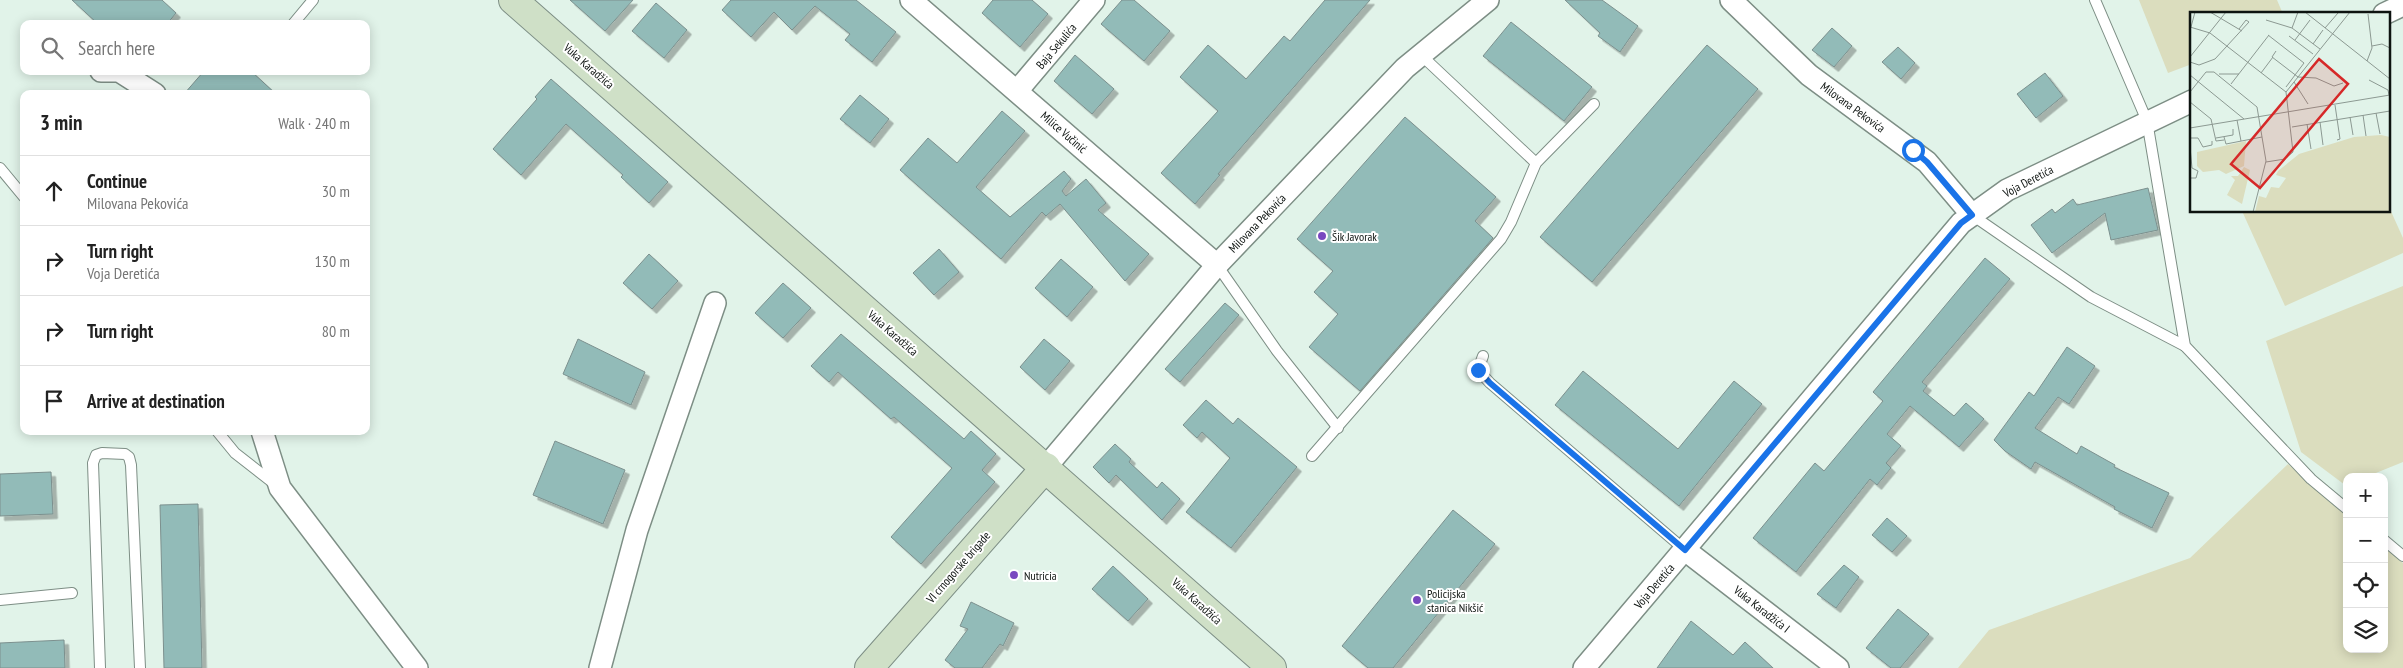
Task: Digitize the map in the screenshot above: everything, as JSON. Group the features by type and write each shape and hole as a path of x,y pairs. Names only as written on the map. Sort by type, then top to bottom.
{"street":[{"name":"Vuka Karadžića","path":"513,0 1046,467 1272,668"},
{"name":"Milice Vučinić","path":"911,0 1216,265"},
{"name":"Baja Sekulića","path":"1017,92 1094,0"},
{"name":"Milovana Pekovića","path":"1731,0 1810,75 1927,162 1972,215"},
{"name":"Milovana Pekovića","path":"1046,467 1216,265 1421,55 1477,3"},
{"path":"2388,12 2403,5"},
{"path":"124,75 148,90"},
{"name":"Voja Deretića","path":"1584,668 1961,223 2007,190 2190,102"},
{"path":"600,668 637,530 715,303"},
{"path":"263,435 280,488 417,668"},
{"name":"VI crnogorske brigade","path":"869,668 1046,467"},
{"name":"Vuka Karadžića I","path":"1685,550 1838,668"}],"lane":[{"path":"296,20 313,0"},
{"path":"2095,0 2147,121 2185,346"},
{"path":"1421,55 1536,164"},
{"path":"1312,456 1501,238 1511,222 1536,164 1594,104"},
{"path":"0,168 20,192"},
{"path":"1972,215 2092,297 2185,346 2310,479 2343,506"},
{"path":"1216,265 1277,351 1338,428"},
{"path":"1482,356 1478,370 1490,383 1685,550"},
{"path":"220,435 235,453 280,488"},
{"path":"100,668 93,463 96,455 102,453 125,454 129,457 131,465 140,668"},
{"path":"2388,543 2403,556"},
{"path":"0,600 72,593"}],"green space":[{"path":"2139,0 2277,0 2282,12 2190,12 2190,65 2168,73"},
{"path":"2390,209 2403,238 2403,253 2285,306 2242,212 2390,212"},
{"path":"2403,286 2403,462 2376,473 2343,473 2343,484 2301,452 2266,341"},
{"path":"2288,464 2343,512 2343,653 2388,653 2388,550 2403,563 2403,668 1958,668 1989,630 2190,558"}],"building":[{"path":"72,0 162,0 176,13 170,20 94,20"},
{"path":"570,0 633,0 605,31"},
{"path":"731,0 856,0 896,32 872,62 845,40 850,34 815,6 792,30 774,12 751,37 722,10"},
{"path":"993,0 1032,0 1048,14 1020,47 982,13"},
{"path":"1122,0 1134,0 1170,31 1144,61 1101,24"},
{"path":"1325,0 1370,0 1218,174 1220,175 1195,204 1161,173 1218,111 1180,77 1208,45 1246,79 1284,36 1290,41"},
{"path":"1565,0 1602,0 1638,26 1620,52 1598,36 1600,33"},
{"path":"656,3 687,30 664,58 632,31"},
{"path":"1511,22 1592,87 1564,121 1483,56"},
{"path":"1832,28 1852,46 1834,67 1812,50"},
{"path":"1707,45 1758,89 1592,282 1540,237"},
{"path":"1898,47 1915,63 1901,79 1882,62"},
{"path":"1075,55 1114,89 1092,114 1054,81"},
{"path":"2045,73 2063,96 2036,118 2017,94"},
{"path":"201,75 255,75 272,90 187,90"},
{"path":"551,79 668,182 649,203 621,177 623,175 566,124 521,175 493,149 537,99 535,97"},
{"path":"860,95 889,119 870,143 840,119"},
{"path":"1002,111 1025,131 976,187 1010,217 1064,171 1071,179 1062,191 1066,196 1086,179 1106,203 1098,210 1149,254 1125,281 1060,204 1046,216 1042,212 1001,259 900,170 928,138 957,163"},
{"path":"1405,117 1496,197 1475,221 1493,238 1360,391 1309,347 1338,314 1314,292 1333,271 1297,239"},
{"path":"2148,188 2158,230 2111,240 2105,213 2052,253 2031,225 2052,209 2055,213 2073,199 2077,205"},
{"path":"939,249 959,272 934,295 913,273"},
{"path":"649,254 678,281 652,309 623,283"},
{"path":"1985,258 2010,279 1922,382 1927,386 1923,391 1954,416 1966,403 1984,419 1959,447 1910,406 1887,434 1901,446 1886,463 1891,468 1877,485 1870,479 1796,572 1753,538 1815,463 1824,471 1883,401 1873,392"},
{"path":"1061,259 1093,287 1067,317 1035,288"},
{"path":"783,283 811,308 783,338 755,313"},
{"path":"1225,303 1239,315 1180,382 1165,369"},
{"path":"841,334 964,439 971,431 996,454 982,470 995,482 921,564 891,537 952,468 894,417 891,419 838,372 829,382 811,366"},
{"path":"578,339 645,372 631,405 563,374"},
{"path":"1044,339 1070,361 1045,390 1020,367"},
{"path":"2067,347 2095,366 2069,404 2058,397 2035,428 2077,454 2081,446 2115,465 2114,467 2169,493 2152,528 2114,509 2115,507 2035,462 2031,469 2005,451 1994,440 2029,392 2034,396"},
{"path":"1583,371 1678,449 1734,381 1762,404 1679,506 1555,405"},
{"path":"1206,400 1233,424 1238,418 1297,467 1231,548 1186,512 1230,458 1202,432 1197,438 1183,425"},
{"path":"555,441 625,470 603,524 533,495"},
{"path":"1115,444 1131,459 1129,462 1157,488 1162,482 1180,499 1162,520 1116,475 1109,483 1093,467"},
{"path":"51,472 53,514 0,516 0,474"},
{"path":"198,504 202,668 164,668 160,505"},
{"path":"1453,510 1495,544 1393,668 1368,668 1342,646"},
{"path":"1887,518 1907,536 1892,552 1872,535"},
{"path":"1844,565 1859,577 1836,608 1817,594"},
{"path":"1113,566 1148,599 1128,621 1092,589"},
{"path":"971,602 1014,623 1003,646 1000,644 982,668 955,668 945,660 968,629 960,626"},
{"path":"1898,609 1929,634 1900,668 1891,668 1866,648"},
{"path":"1691,621 1733,655 1745,642 1773,668 1657,668"},
{"path":"64,640 65,668 0,668 0,643"}],"place":[{"name":"Šik Javorak","path":"1322,236"},
{"name":"Nutricia","path":"1014,575"},
{"name":"Policijska stanica Nikšić","path":"1417,600"}],"route":[{"path":"1478,370 1490,383 1685,550 1961,223 1972,215 1927,162 1913,150"}]}
